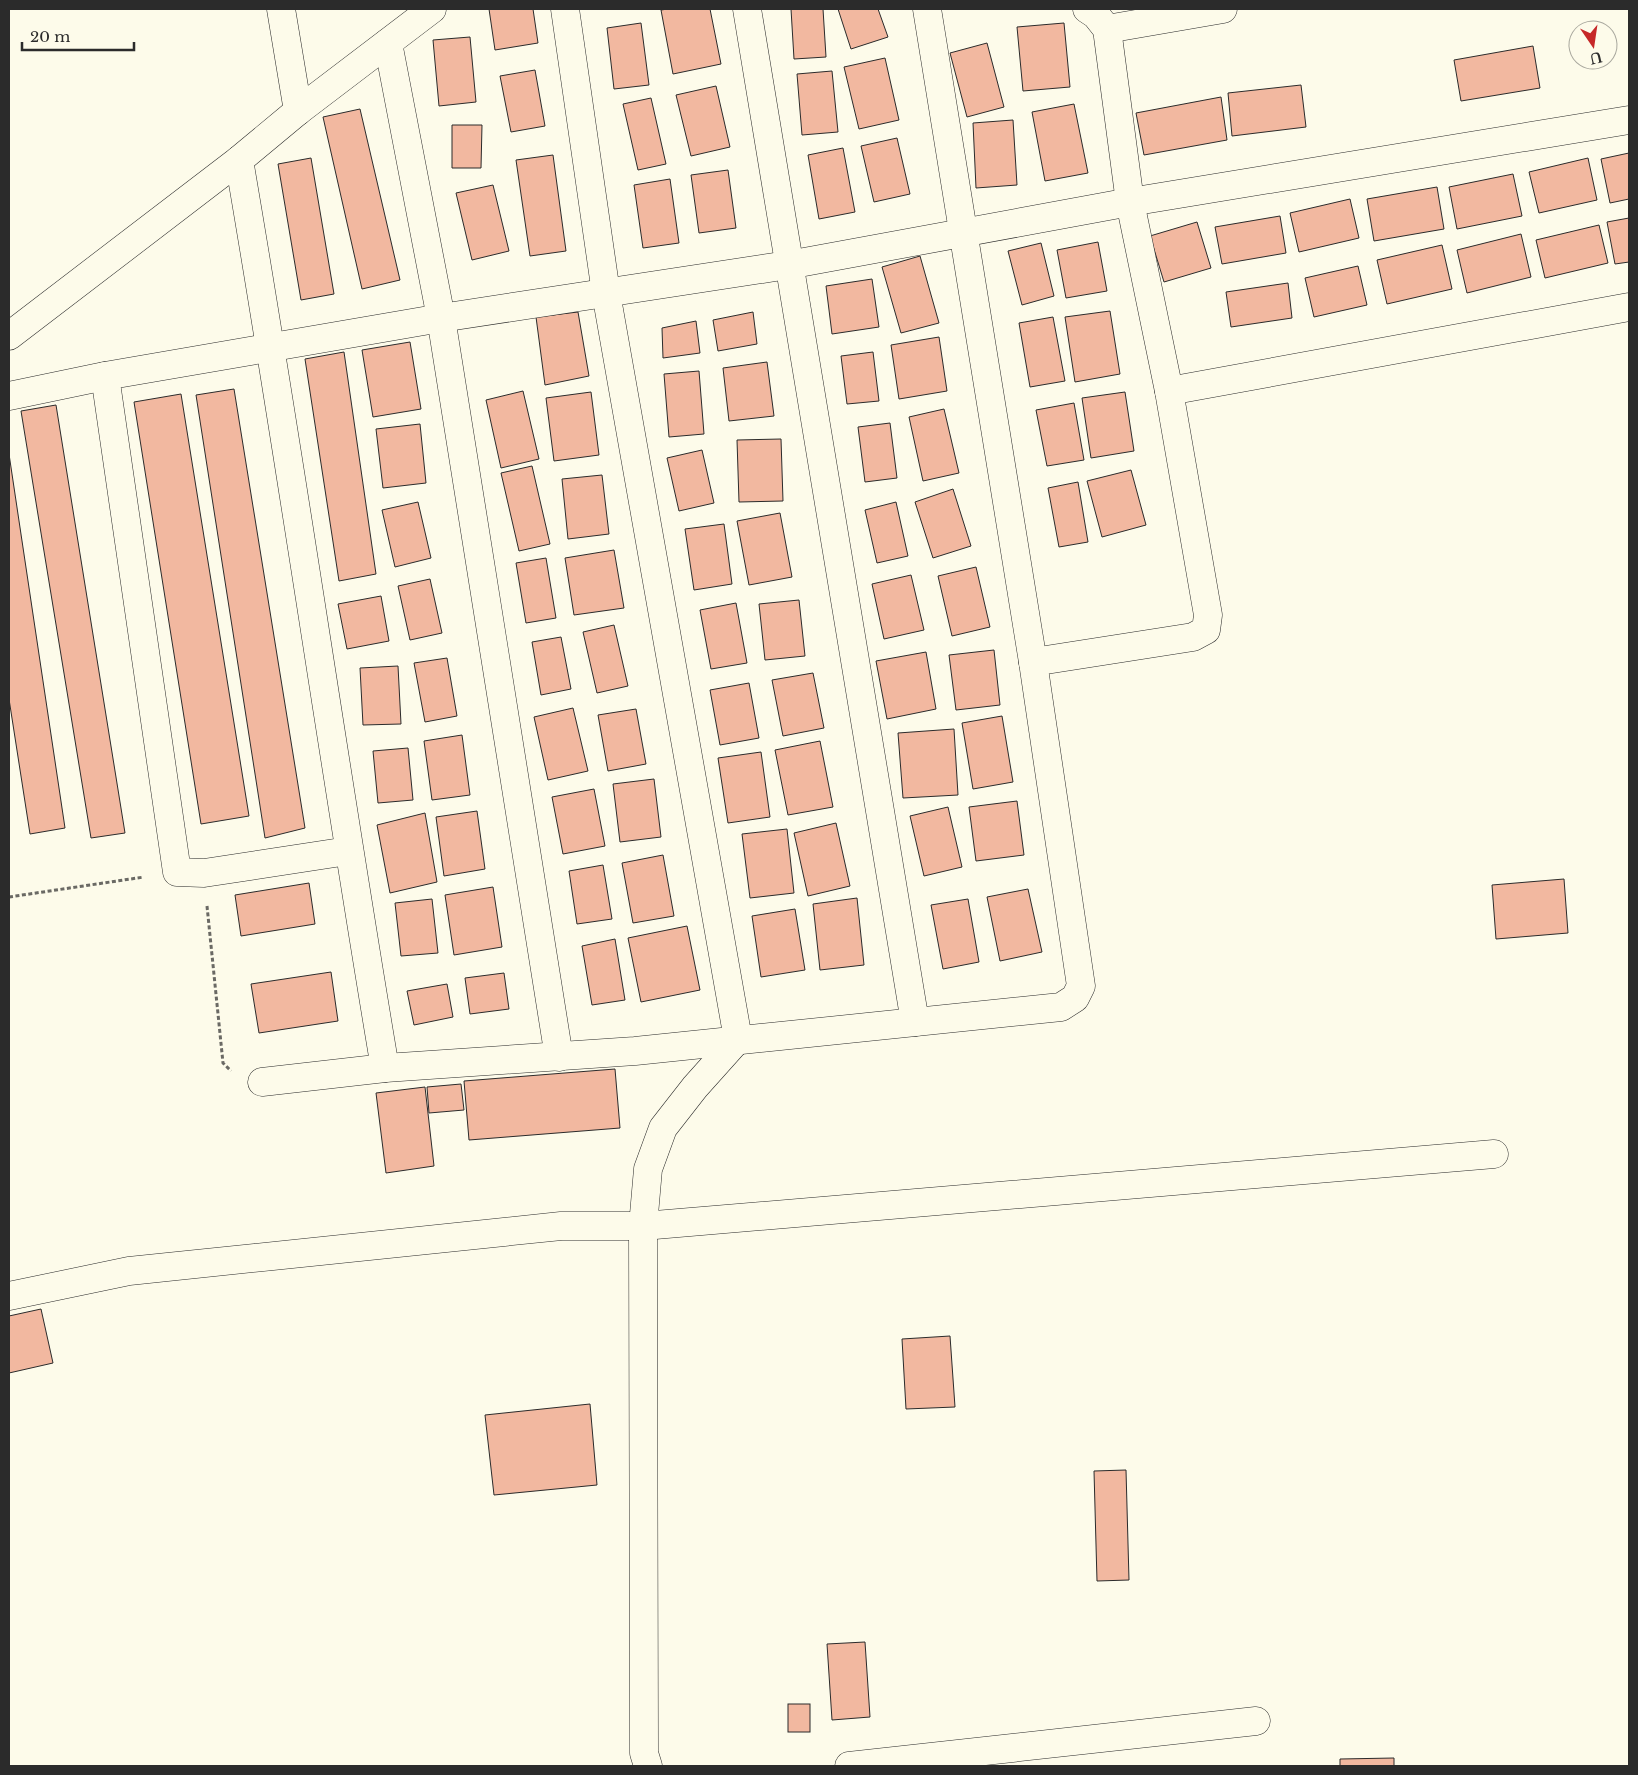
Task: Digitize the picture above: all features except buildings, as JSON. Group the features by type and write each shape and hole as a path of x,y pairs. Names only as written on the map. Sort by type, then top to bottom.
{"street":[{"path":"281,9 298,111"},
{"path":"9,336 432,9"},
{"path":"565,9 606,293 738,1039"},
{"path":"747,9 915,1022"},
{"path":"262,1082 385,1068 635,1052 738,1039 1061,1007 1075,998 1081,986 1033,662 962,234 927,9"},
{"path":"1033,662 1193,637 1206,630 1208,615 1169,391 1130,202 1107,28 1096,14 1087,9"},
{"path":"1107,28 1223,9"},
{"path":"388,43 441,318 560,1057"},
{"path":"9,396 105,376 441,318 788,265 1130,202 1629,120"},
{"path":"239,160 271,348 348,851 385,1068"},
{"path":"1169,391 1629,307"},
{"path":"105,376 177,872 204,873 348,851"},
{"path":"648,1766 644,1753 643,1226 648,1169 663,1128 695,1087 738,1039"},
{"path":"9,1296 129,1271 561,1226 643,1226 1494,1154"},
{"path":"849,1766 1256,1721"}],"path":[{"path":"9,897 177,872"},
{"path":"204,873 224,1062 236,1077 262,1082"}]}
